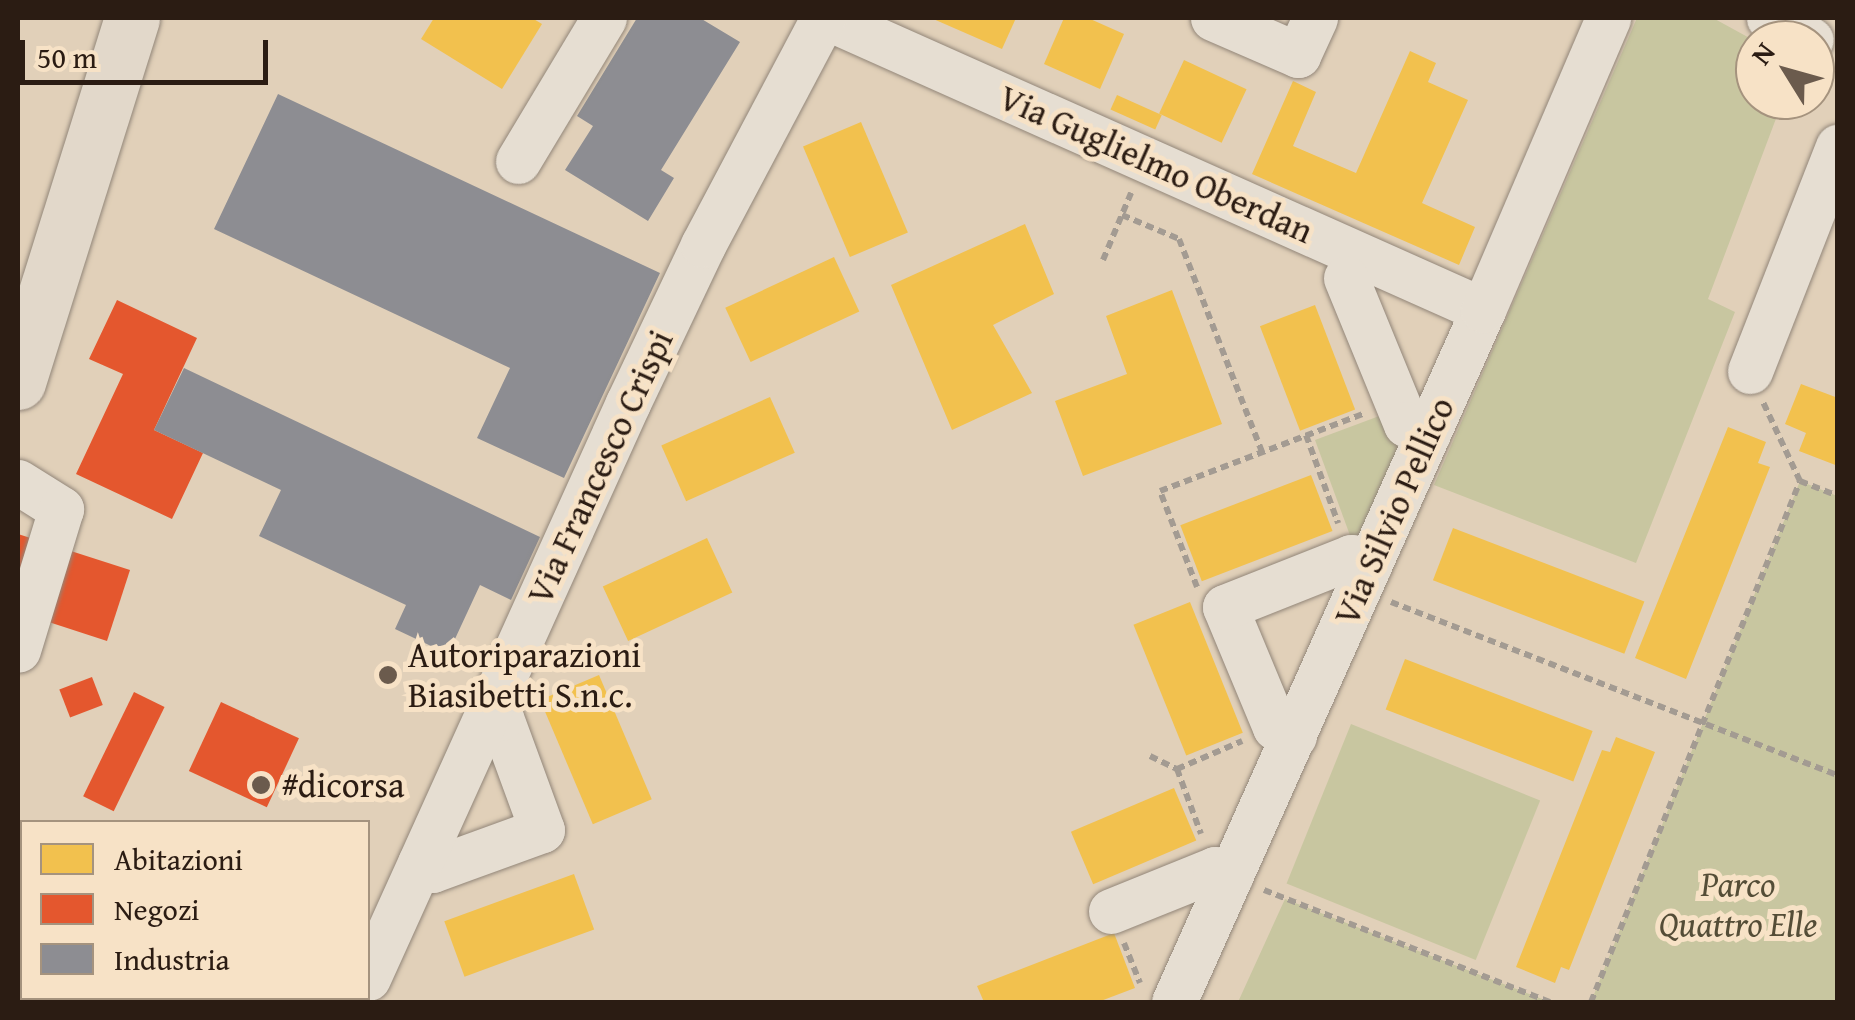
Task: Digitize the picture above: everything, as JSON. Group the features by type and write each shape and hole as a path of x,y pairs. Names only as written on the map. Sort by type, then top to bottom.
{"main road":[{"path":"18,382 132,18"}],"street":[{"path":"518,162 604,18"},
{"name":"Via Guglielmo Oberdan","path":"826,18 1483,310"},
{"name":"Via Francesco Crispi","path":"370,974 703,245 826,18"},
{"path":"1213,18 1298,54 1315,18"},
{"name":"Via Silvio Pellico","path":"1157,993 1222,873 1359,571 1428,434 1483,310 1598,21"},
{"path":"1750,371 1838,147"},
{"path":"1346,278 1406,424 1428,434"},
{"path":"18,482 61,509 18,650"},
{"path":"1284,732 1225,607 1359,571"},
{"path":"420,864 432,870 542,830 501,718 488,713"},
{"path":"1111,911 1222,873"}],"path":[{"path":"1103,260 1144,159"},
{"path":"1122,215 1179,239 1262,452"},
{"path":"1750,371 1776,438 1800,481 1838,496"},
{"path":"1225,607 1199,594 1160,491 1396,402"},
{"path":"1306,436 1359,571 1703,724 1838,776"},
{"path":"1591,1002 1800,481"},
{"path":"1177,769 1284,732"},
{"path":"1150,756 1177,769 1222,873 1550,1002"},
{"path":"1111,911 1157,993"}],"green space":[{"path":"1637,18 1713,18 1735,30 1735,120 1775,120 1708,299 1735,312 1636,563 1434,485"},
{"path":"1390,412 1403,447 1355,549 1315,440"},
{"name":"Parco Quattro Elle","path":"1800,481 1837,496 1837,1002 1591,1002"},
{"path":"1351,724 1540,800 1476,960 1287,883"},
{"path":"1285,899 1403,945 1550,1002 1238,1002"}],"building: Abitazioni":[{"path":"434,18 532,18 542,24 502,89 421,39"},
{"path":"931,18 1016,18 1002,49"},
{"path":"1064,18 1088,18 1124,34 1100,89 1044,64"},
{"path":"1410,51 1436,63 1428,82 1468,100 1422,203 1475,227 1459,265 1252,174 1293,81 1316,92 1293,146 1356,173"},
{"path":"1184,60 1247,89 1222,143 1159,113"},
{"path":"1117,95 1162,115 1155,130 1110,110"},
{"path":"861,122 908,232 850,257 803,147"},
{"path":"1025,224 1054,294 993,325 1032,393 952,430 891,285"},
{"path":"834,257 859,311 751,362 725,308"},
{"path":"1172,290 1222,424 1083,476 1055,401 1127,374 1106,316"},
{"path":"1315,305 1355,410 1300,431 1260,326"},
{"path":"1801,384 1838,398 1838,466 1799,451 1806,433 1785,424"},
{"path":"770,397 795,453 686,501 661,445"},
{"path":"1728,427 1766,442 1758,463 1770,467 1686,679 1635,658"},
{"path":"1311,475 1333,531 1202,581 1180,525"},
{"path":"1453,528 1644,601 1624,654 1433,580"},
{"path":"707,538 732,592 628,641 603,587"},
{"path":"1190,602 1243,733 1186,756 1133,625"},
{"path":"1405,659 1593,731 1573,781 1386,709"},
{"path":"599,675 652,799 593,824 540,700"},
{"path":"1616,737 1655,752 1569,970 1561,967 1555,983 1516,967 1602,750 1610,752"},
{"path":"1174,788 1196,840 1093,884 1071,832"},
{"path":"574,874 594,929 465,977 444,921"},
{"path":"1114,933 1135,988 1098,1002 984,1002 977,986"}],"building: Negozi":[{"path":"117,300 197,338 154,430 203,453 172,519 76,474 123,374 89,359"},
{"path":"18,534 130,570 107,641 18,612"},
{"path":"92,677 103,705 70,718 59,690"},
{"path":"134,692 165,707 114,811 83,796"},
{"path":"221,702 299,738 267,807 189,771"}],"building: Industria":[{"path":"637,18 700,18 740,42 661,170 674,178 648,221 565,170 593,126 577,116"},
{"path":"278,94 660,273 564,478 477,438 510,368 214,229"},
{"path":"184,368 540,537 511,600 480,585 448,654 395,629 406,605 259,536 281,490 154,430"}],"place":[{"name":"Autoriparazioni Biasibetti S.n.c.","path":"388,675"},
{"name":"#dicorsa","path":"261,785"}]}
